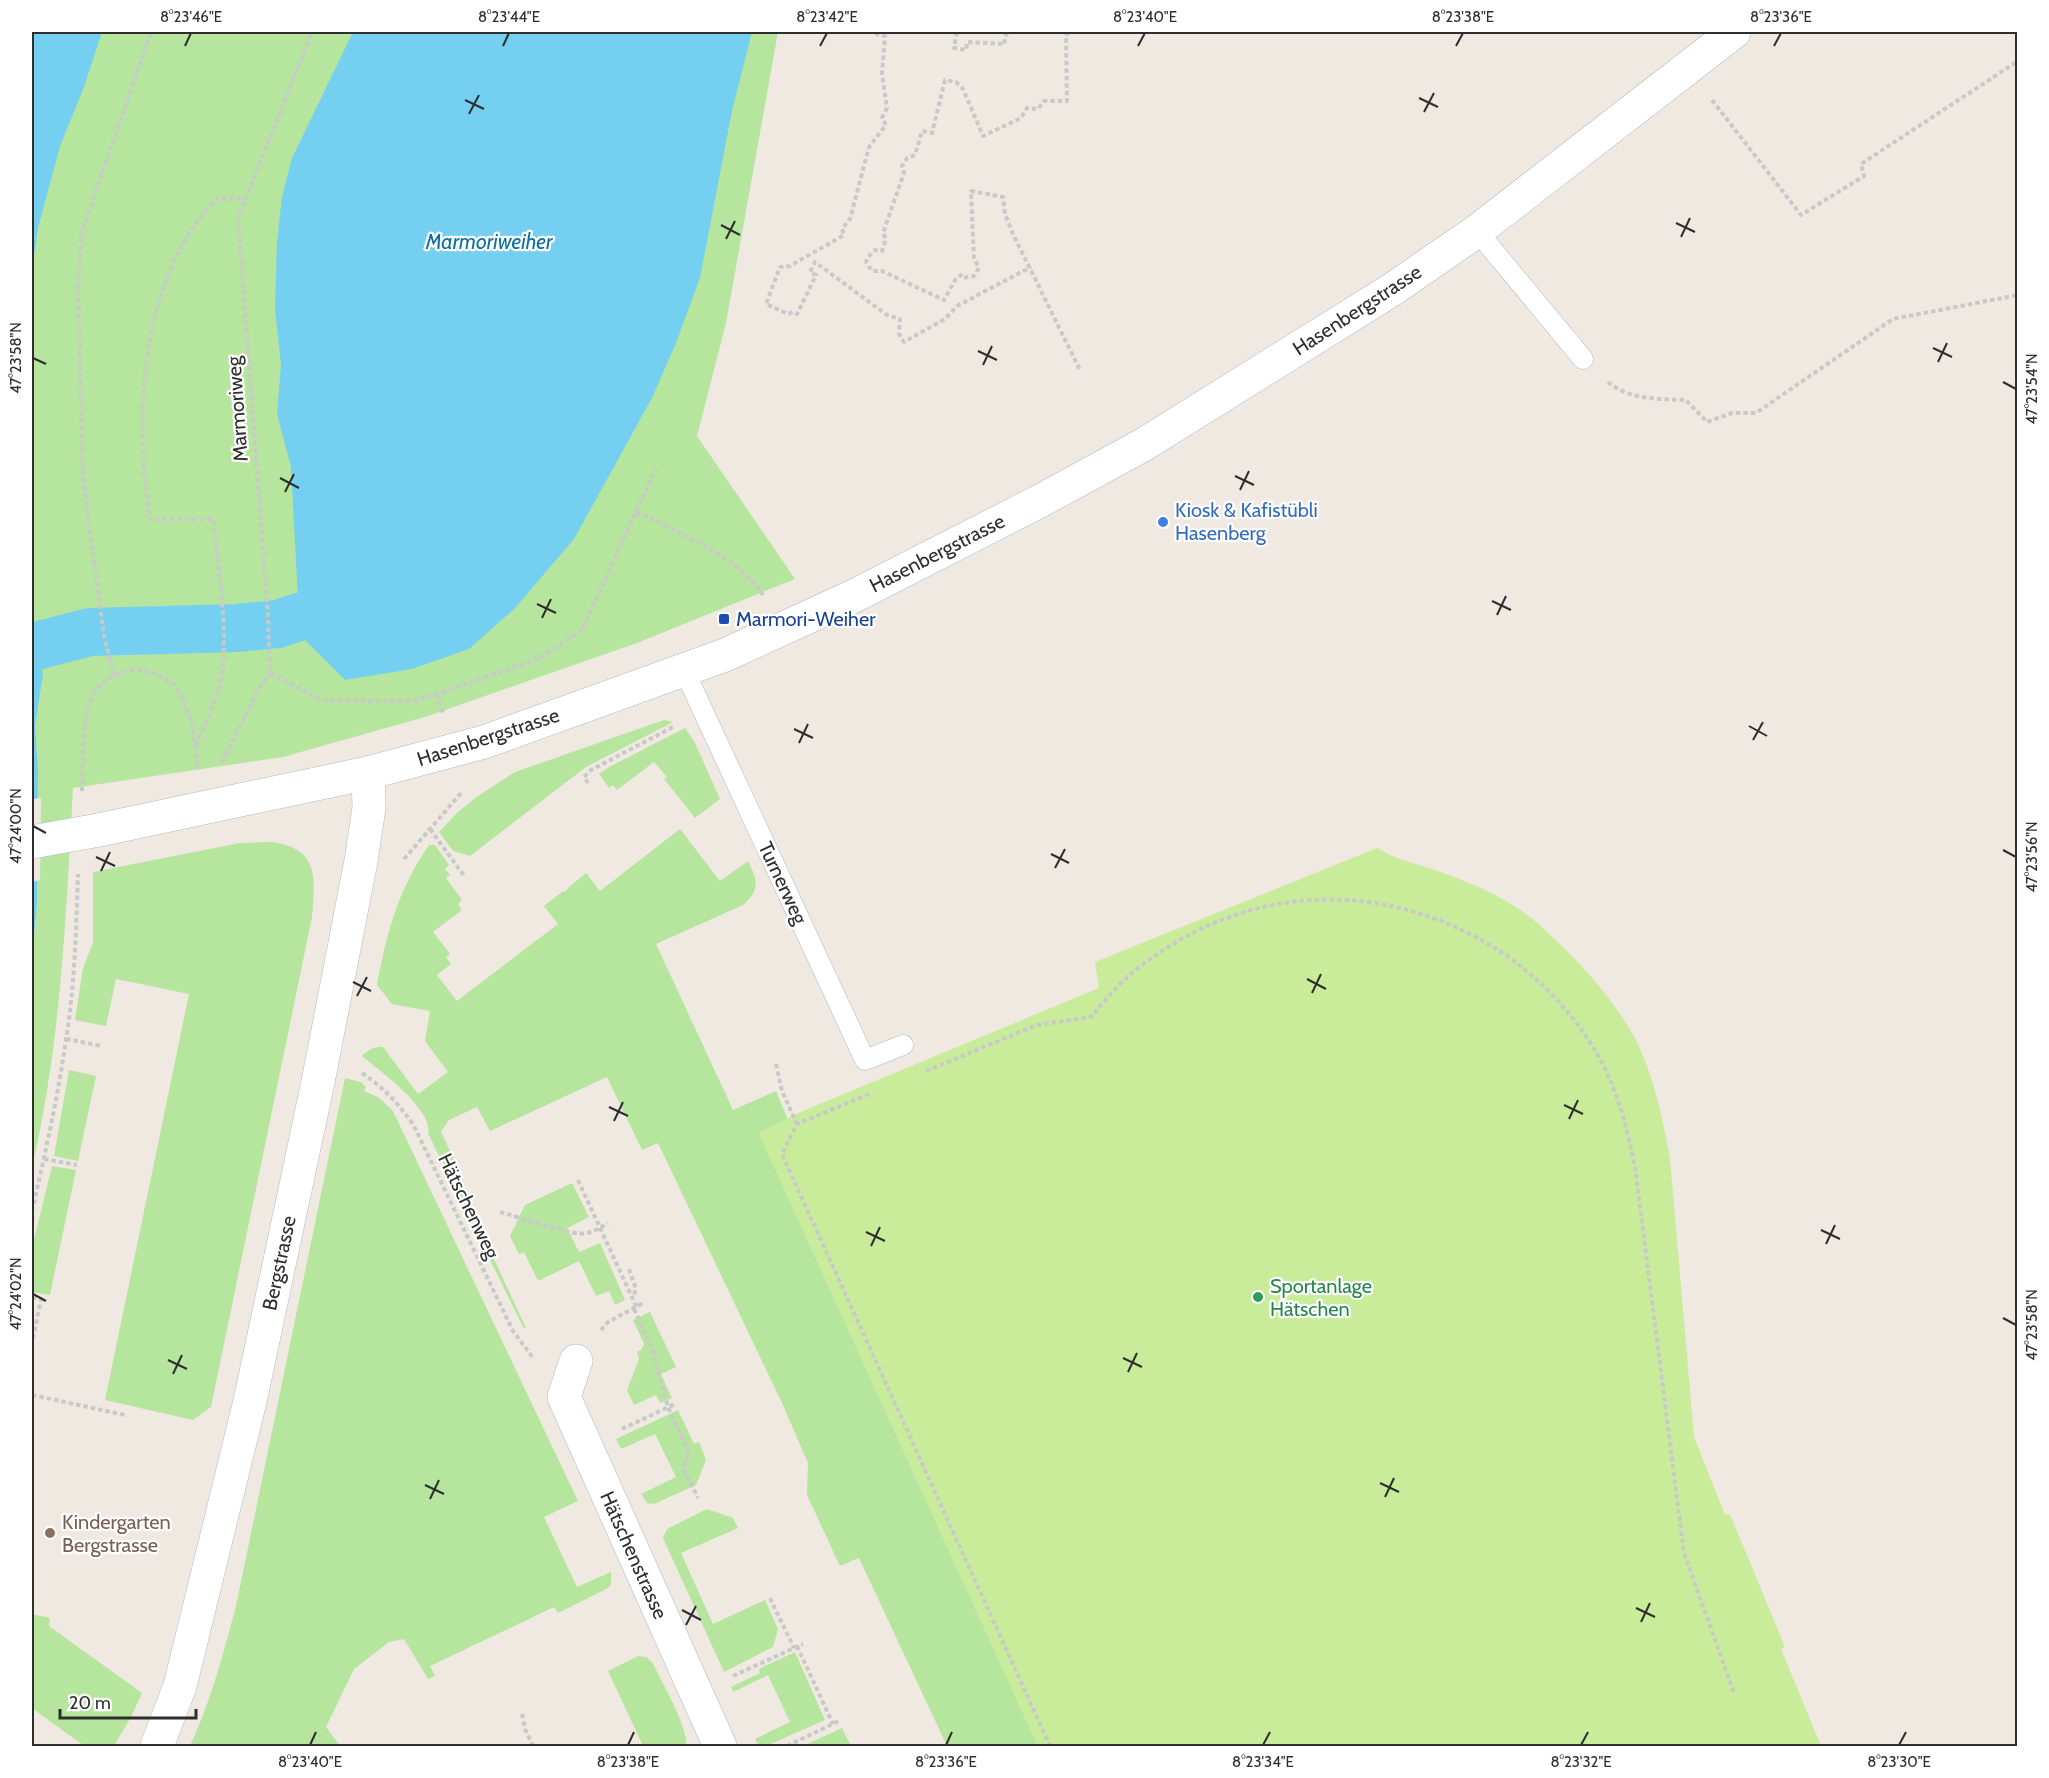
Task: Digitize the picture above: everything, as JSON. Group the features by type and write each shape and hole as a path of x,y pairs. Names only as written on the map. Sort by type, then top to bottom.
{"street":[{"name":"Hasenbergstrasse","path":"32,842 368,773 484,742 725,655 887,579 1040,501 1143,445 1393,289 1477,231 1734,32"},
{"name":"Bergstrasse","path":"157,1746 180,1686 250,1401 323,1056 361,861 369,808 368,773"},
{"path":"564,1396 576,1361"},
{"name":"Hätschenstrasse","path":"564,1396 720,1746"}],"lane":[{"path":"1477,231 1583,359"},
{"name":"Turnerweg","path":"684,670 865,1060 903,1045"}],"path":[{"path":"114,675 104,636 83,479 78,289 82,231 151,32"},
{"name":"Marmoriweg","path":"270,673 268,616 238,218 312,32"},
{"path":"876,32 885,36 882,74 886,108 882,118 886,124 869,147 850,219 842,229 844,235 790,266 780,267 766,304 788,314 793,312 797,314 816,275 810,272 815,262 887,315 900,319 899,334 904,342 945,319 957,306 1030,267"},
{"path":"957,32 954,48 966,50 966,42 1005,44 1004,38 1008,32"},
{"path":"1069,32 1066,35 1067,101 1044,100 1038,109 1028,108 1021,118 983,136 963,89 956,82 945,80 932,134 922,130 915,156 907,158 902,166 904,173 883,233 886,239 882,251 875,250 866,262 872,271 882,271 944,300 955,280 961,275 963,278 974,276 979,268 974,258 971,191 1003,197 1005,214 1080,370"},
{"path":"1689,66 1714,103 1801,215 1864,176 1861,164 2018,61"},
{"path":"195,747 214,704 222,672 222,620 213,519 150,519 143,475 142,424 145,373 151,336 173,261 186,237 200,215 217,199 246,198"},
{"path":"1583,359 1618,390 1649,398 1686,400 1707,422 1732,413 1756,413 1893,319 2018,295"},
{"path":"214,765 222,763 258,690 270,673 323,701 415,701 538,659 582,630 656,468"},
{"path":"636,513 649,517 732,562 747,574 784,628"},
{"path":"588,783 584,777 591,771 704,713"},
{"path":"361,861 402,861 464,789 454,750"},
{"path":"198,769 206,767"},
{"path":"430,829 465,877"},
{"path":"920,1073 1037,1025 1091,1017 1137,969 1172,945 1210,926 1273,905 1329,899 1364,901 1410,910 1437,918 1475,936 1507,956 1551,993 1590,1043 1612,1083 1626,1124 1635,1167 1684,1553 1734,1693"},
{"path":"32,1211 66,1039 102,1046"},
{"name":"Hätschenweg","path":"323,1056 360,1071 403,1108 414,1126 513,1331 564,1396"},
{"path":"776,1064 782,1091 797,1124"},
{"path":"877,1091 797,1124 782,1154 1050,1746"},
{"path":"44,1159 77,1165"},
{"path":"578,1180 632,1298 652,1348 668,1407 689,1453 683,1468 698,1498"},
{"path":"500,1212 535,1223 585,1234 608,1224"},
{"path":"629,1269 636,1289 632,1298"},
{"path":"32,1298 41,1299 32,1343"},
{"path":"576,1361 608,1322 645,1302"},
{"path":"38,1314 46,1316"},
{"path":"32,1395 125,1415"},
{"path":"586,1447 675,1404"},
{"path":"770,1598 833,1724"},
{"path":"696,1694 803,1644"},
{"path":"522,1714 525,1729 533,1746"},
{"path":"787,1746 839,1722"}],"green space":[{"path":"32,32 778,32 726,323 697,436 795,579 637,643 425,717 283,757 73,788 65,931 56,1026 42,1120 32,1167 32,953 37,904 38,794 32,795"},
{"path":"664,720 673,722 586,767 470,856 453,851 439,832 475,798 515,772"},
{"path":"685,728 694,741 720,799 695,818 664,779 667,777 654,762 617,790 613,785 609,788 599,774 611,766"},
{"path":"680,829 720,881 748,861 754,873 755,889 743,905 656,944 733,1110 776,1091 788,1120 759,1133 1038,1746 947,1746 859,1558 840,1566 807,1495 808,1463 782,1403 658,1143 642,1150 607,1077 490,1131 477,1107 449,1120 441,1132 461,1175 463,1192 526,1328 524,1329 428,1133 428,1124 423,1113 404,1091 362,1056 372,1049 383,1047 418,1094 448,1072 425,1041 430,1011 392,1004 377,985 395,912 409,878 429,845 435,845 449,865 445,869 450,875 446,878 462,900 458,904 462,910 433,932 450,954 446,957 451,964 437,975 457,1001 558,924 544,906 586,873 600,891"},
{"path":"272,842 299,851 307,859 313,878 312,917 211,1407 193,1420 105,1400 189,994 116,979 106,1026 75,1020 83,968 93,943 93,872 240,843"},
{"name":"Sportanlage Hätschen","path":"1377,848 1397,858 1442,872 1477,887 1525,913 1563,947 1590,976 1615,1006 1637,1042 1655,1091 1670,1158 1694,1437 1725,1515 1730,1514 1785,1647 1781,1649 1821,1746 1038,1746 759,1133 798,1113 1099,988 1095,962"},
{"path":"69,1070 96,1076 78,1161 54,1156"},
{"path":"345,1078 361,1082 366,1087 364,1091 378,1097 393,1111 578,1501 544,1517 577,1587 611,1572 611,1584 608,1588 558,1613 554,1607 430,1666 435,1676 428,1679 404,1639 389,1642 354,1669 326,1727 340,1746 190,1746 210,1695 236,1606"},
{"path":"52,1166 76,1170 50,1295 32,1292 32,1248"},
{"path":"572,1183 589,1217 567,1228 579,1252 600,1243 625,1300 615,1305 609,1291 596,1296 579,1261 538,1281 524,1252 519,1254 510,1236 525,1205"},
{"path":"650,1312 676,1367 661,1374 672,1398 660,1403 656,1395 634,1405 627,1390 639,1359 637,1352 644,1344 633,1320"},
{"path":"678,1410 694,1444 699,1442 706,1460 696,1485 654,1504 647,1503 641,1494 676,1477 655,1434 621,1449 616,1439"},
{"path":"707,1509 733,1518 738,1528 681,1553 713,1624 765,1600 778,1629 773,1647 724,1672 663,1538 667,1529"},
{"path":"32,1614 50,1618 49,1626 142,1693 114,1746 84,1746 32,1708"},
{"path":"795,1652 825,1720 766,1746 759,1746 755,1739 790,1722 768,1675 733,1692 731,1687 760,1673 759,1669"},
{"path":"638,1656 646,1657 652,1662 668,1692 683,1728 686,1746 643,1746 608,1671"},
{"path":"842,1728 851,1746 803,1746"}],"water":[{"path":"32,32 102,32 84,87 60,146 38,228 32,269"},
{"name":"Marmoriweiher","path":"353,32 752,32 732,111 700,278 676,343 652,398 574,539 515,608 469,649 412,669 345,680 302,637 291,467 277,414 281,364 275,310 277,242 282,197 292,158"},
{"path":"32,632 43,674 35,726 38,771 37,905 32,953"}],"pier":[{"path":"41,798 40,880 32,882 32,799"}],"waterway":[{"path":"32,647 90,632 237,628 278,624 299,617"}],"place":[{"name":"Kiosk & Kafistübli Hasenberg","path":"1163,522"},
{"name":"Marmori-Weiher","path":"724,619"},
{"name":"Sportanlage Hätschen","path":"1258,1297"},
{"name":"Kindergarten Bergstrasse","path":"50,1533"}]}
